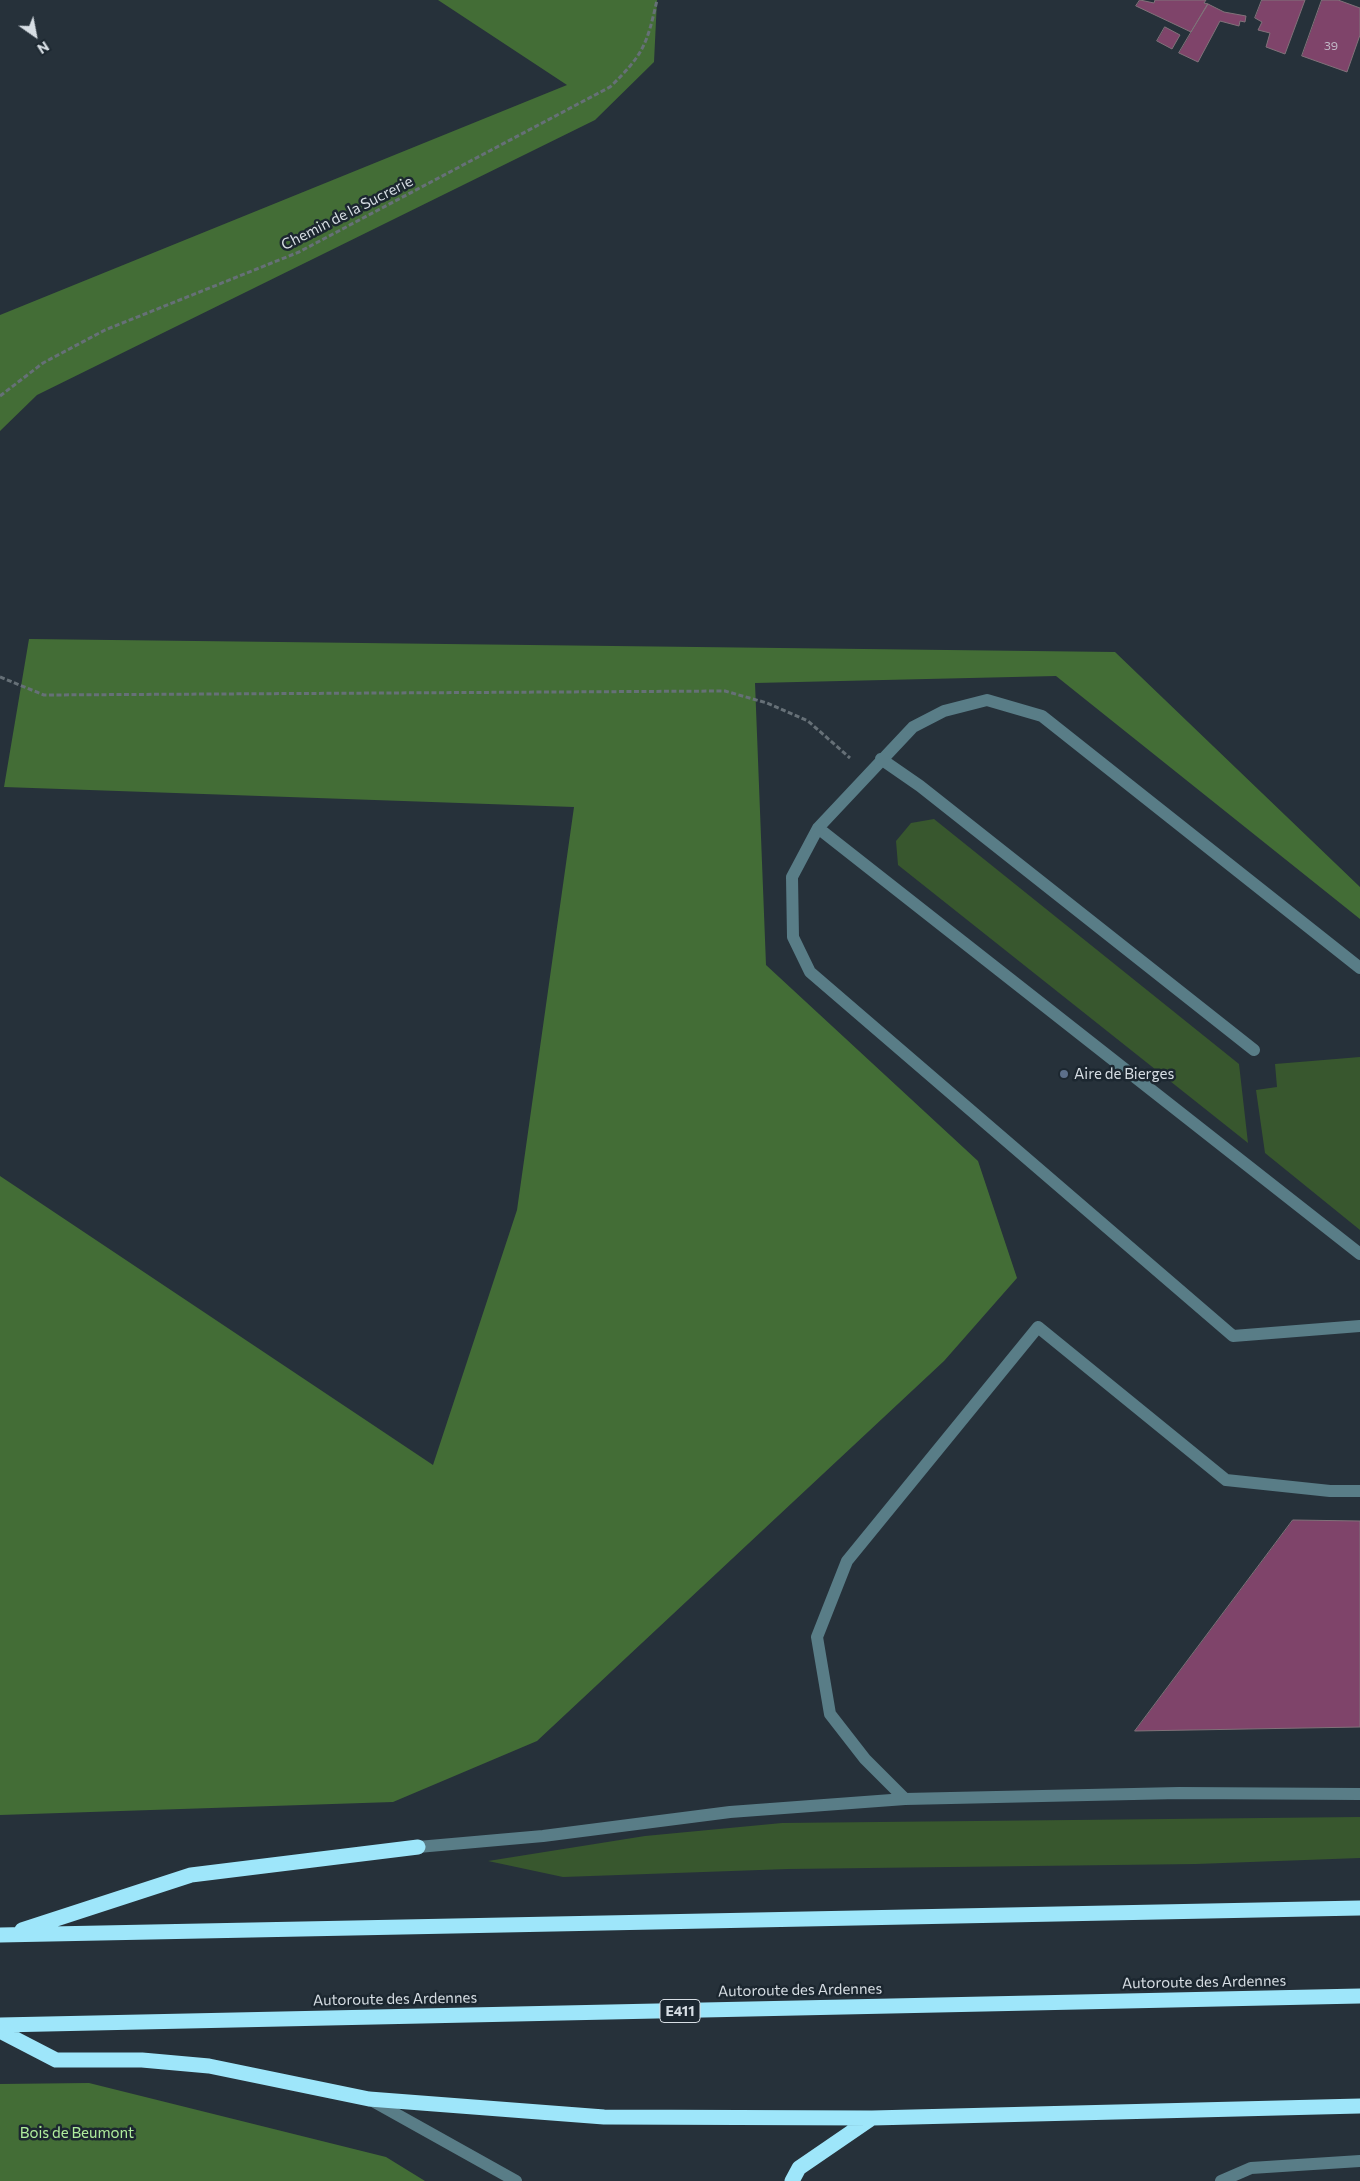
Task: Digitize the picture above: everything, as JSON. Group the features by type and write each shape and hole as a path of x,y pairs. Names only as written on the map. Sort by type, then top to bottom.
{"highway":[{"path":"3,1935 191,1875 418,1847"},
{"path":"3,1935 1360,1908"},
{"name":"Autoroute des Ardennes","path":"0,2025 1360,1996"},
{"path":"0,2031 56,2060 142,2060 210,2066 369,2099 604,2118 872,2118 1360,2106"},
{"path":"792,2181 800,2168 872,2118"}],"lane":[{"path":"1360,968 1042,716 987,700 944,711 913,727 867,773 818,828 792,877 793,937 810,972 1232,1336 1360,1326"},
{"path":"881,759 920,786 1254,1050"},
{"path":"818,828 1360,1254"},
{"path":"905,1799 865,1759 830,1714 817,1638 847,1561 1038,1327 1226,1480 1330,1491 1360,1491"},
{"path":"418,1847 543,1836 730,1812 905,1799 1179,1794 1360,1794"},
{"path":"369,2099 516,2181"},
{"path":"1221,2181 1251,2168 1360,2161"}],"path":[{"name":"Chemin de la Sucrerie","path":"0,396 43,363 105,330 299,252 610,88 634,64 648,38 657,0"},
{"path":"0,677 44,696 726,691 761,701 808,721 867,773"}],"green space":[{"path":"438,0 657,0 654,62 595,120 37,395 0,431 0,315 567,85"},
{"path":"29,639 1115,652 1360,887 1360,919 1056,676 755,683 766,965 978,1161 1017,1278 944,1361 537,1741 393,1802 0,1815 0,1176 433,1465 517,1210 574,807 4,787"},
{"path":"934,819 1239,1064 1248,1143 898,865 896,841 911,823"},
{"path":"1360,1057 1360,1230 1265,1153 1256,1090 1277,1087 1275,1064"},
{"path":"1360,1817 1360,1858 1196,1864 788,1869 563,1877 488,1861 645,1836 782,1823"},
{"name":"Bois de Beumont","path":"89,2083 386,2157 425,2181 0,2181 0,2084"}],"building":[{"path":"1140,0 1154,3 1155,0 1206,0 1204,3 1208,4 1191,32 1136,6"},
{"path":"1262,0 1305,0 1285,54 1266,47 1270,33 1258,30 1262,22 1255,18"},
{"path":"1322,0 1338,0 1360,8 1360,35 1347,72 1302,56"},
{"path":"1208,4 1224,12 1246,16 1245,22 1240,21 1239,26 1220,21 1198,62 1179,53"},
{"path":"1165,27 1180,35 1172,49 1157,41"},
{"path":"1293,1520 1360,1521 1360,1727 1135,1731"}],"place":[{"name":"Aire de Bierges","path":"1064,1074"}]}
